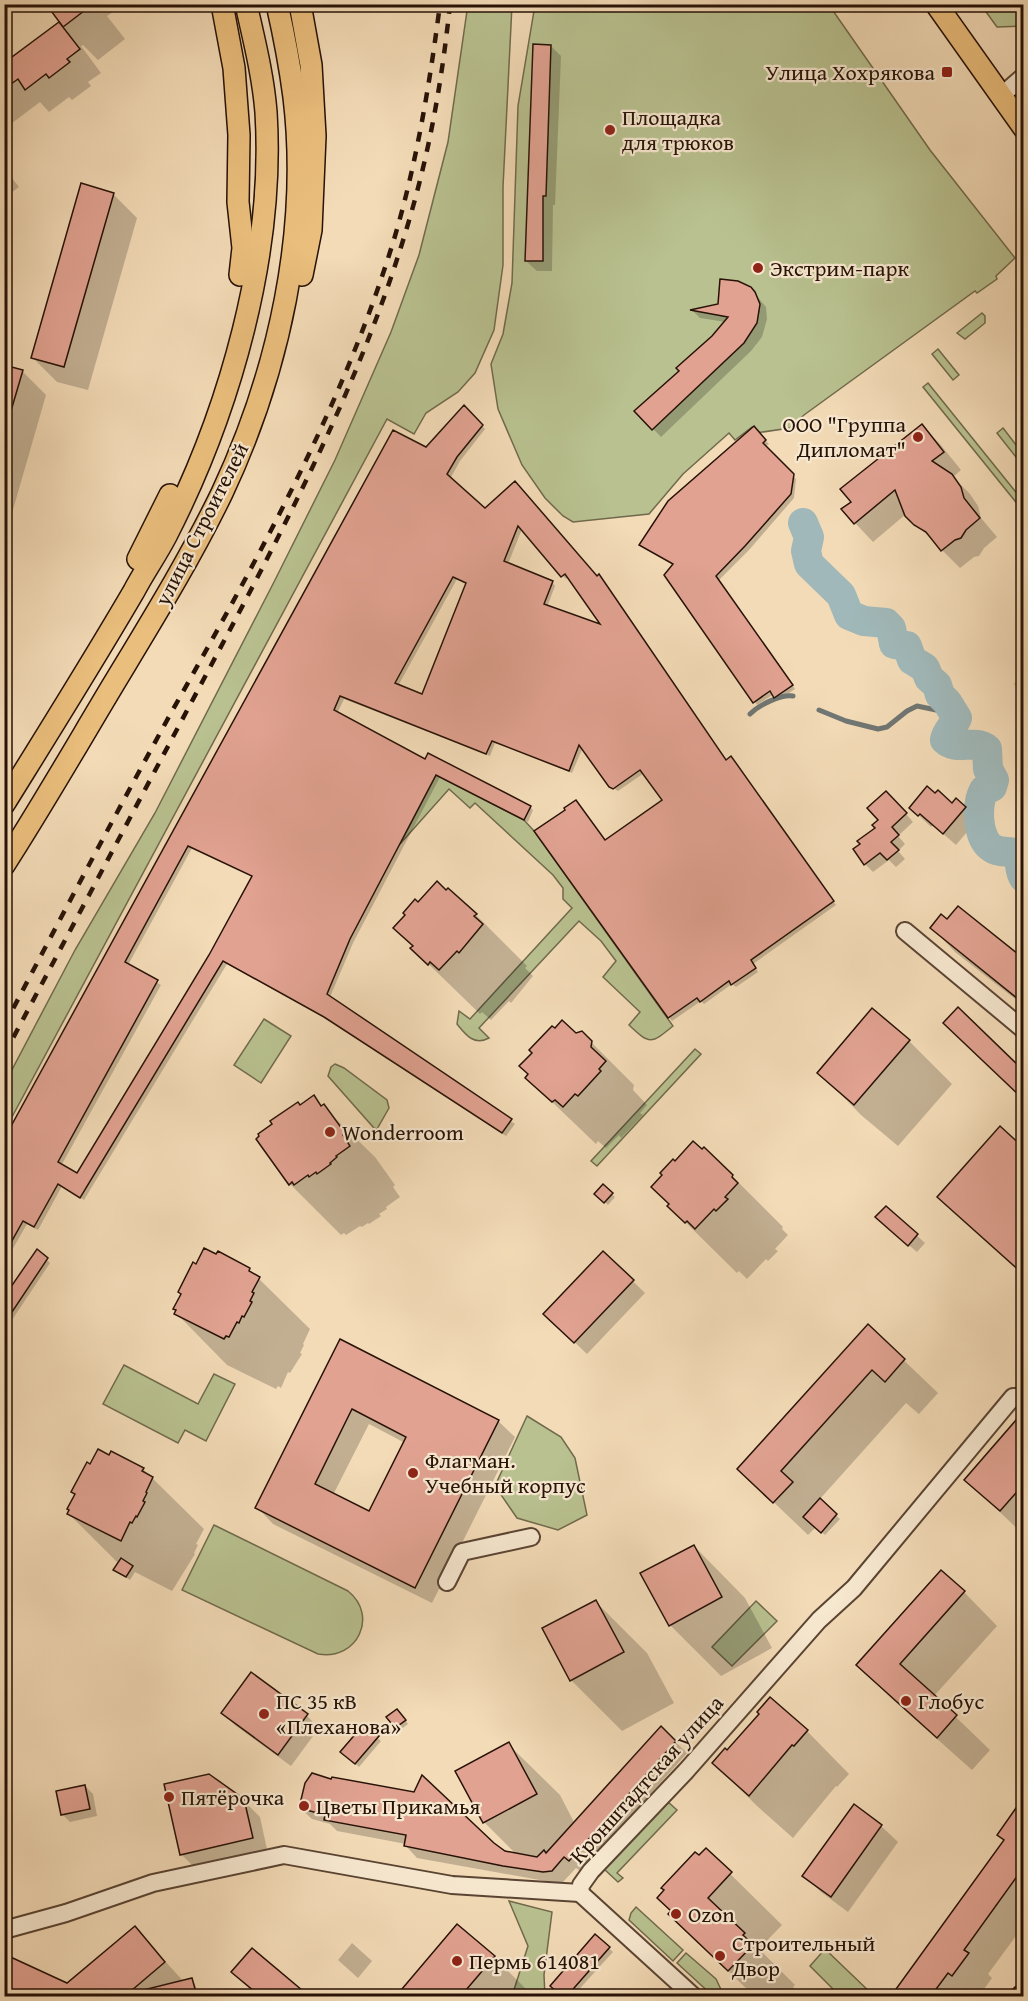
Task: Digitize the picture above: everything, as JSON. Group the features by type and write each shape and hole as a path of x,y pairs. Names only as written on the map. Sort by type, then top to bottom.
{"main road":[{"path":"113,626 128,577 198,435 218,377 238,289 243,248 238,202 239,135 234,68 222,4"},
{"name":"улица Строителей","path":"4,804 165,538 211,437 230,379 253,284 267,164 266,110 258,57 246,4"},
{"name":"улица Строителей","path":"4,865 182,571 222,493 244,442 272,362 287,295 294,241 297,148 294,98 277,4"},
{"path":"244,442 276,358 302,276 311,230 315,136 311,65 300,4"},
{"path":"936,4 1023,128"}],"street":[{"path":"1001,96 1023,76"},
{"path":"905,931 1023,1030"},
{"name":"Кронштадтская улица","path":"4,1930 66,1913 153,1883 284,1855 452,1885 580,1893 581,1885 591,1871 686,1771 819,1620 854,1588 1013,1397 1023,1397"},
{"path":"447,1582 462,1552 531,1537"},
{"path":"580,1893 693,1996"}],"green space":[{"path":"468,4 512,5 503,187 503,265 494,330 475,373 458,392 426,413 414,434 387,419 5,1130 5,1083 75,950 155,813 274,582 335,460 391,332 419,255 448,142"},
{"name":"Экстрим-парк","path":"535,5 829,5 930,150 1015,258 996,276 997,279 977,293 975,291 804,415 790,428 756,433 752,427 735,440 729,433 683,474 649,514 573,522 563,516 545,498 522,465 498,409 491,364 503,334 512,283 518,106"},
{"path":"981,5 1023,5 1023,26 997,27"},
{"path":"982,313 985,316 985,323 965,339 957,333"},
{"path":"938,349 959,375 953,380 932,354"},
{"path":"928,383 1023,501 1023,511 923,387"},
{"path":"1003,428 1023,454 1023,466 997,433"},
{"path":"436,775 524,820 673,1026 651,1040 646,1039 629,1025 640,1012 603,977 616,961 601,941 579,921 479,1028 489,1038 479,1041 464,1032 457,1024 459,1011 470,1019 572,908 563,899 563,888 553,875 475,803 470,808 449,789 400,844"},
{"path":"264,1019 291,1036 261,1083 234,1065"},
{"path":"695,1049 701,1054 597,1166 591,1161"},
{"path":"335,1064 344,1068 387,1100 389,1108 377,1129 328,1076 331,1067"},
{"path":"124,1365 198,1404 214,1374 235,1384 206,1441 185,1430 178,1443 103,1404"},
{"path":"527,1416 561,1437 575,1458 587,1515 558,1530 517,1518 495,1486"},
{"path":"214,1525 348,1591 357,1601 362,1612 362,1624 353,1644 344,1651 318,1654 182,1590"},
{"path":"756,1601 777,1621 732,1666 712,1647"},
{"path":"667,1801 677,1810 617,1873 623,1878 618,1882 604,1869"},
{"path":"509,1901 552,1912 544,1975 545,1996 512,1996 528,1946"},
{"path":"636,1907 683,1950 673,1961 629,1920"},
{"path":"825,1949 874,1996 840,1996 810,1966"},
{"path":"686,1953 716,1979 724,1996 713,1996 677,1963"}],"building":[{"path":"46,4 93,4 63,27"},
{"path":"59,22 80,49 67,59 70,62 49,78 46,74 25,90 18,79 4,89 4,63"},
{"path":"533,44 551,45 546,196 543,196 543,261 525,261"},
{"path":"81,183 114,193 64,367 31,358"},
{"path":"720,279 738,281 751,287 760,304 757,323 744,343 652,430 634,411 679,371 676,368 712,336 728,317 690,310 718,304"},
{"path":"4,365 23,370 8,421 4,420"},
{"path":"464,405 483,425 457,457 447,474 485,508 515,481 597,576 599,574 726,760 731,756 834,901 751,960 756,968 731,985 729,981 700,1002 697,998 668,1018 534,831 576,800 605,840 662,800 640,770 613,789 609,787 579,745 569,771 492,741 486,754 340,696 334,710 425,759 428,753 531,806 524,820 436,775 350,939 327,994 512,1119 502,1133 324,1017 223,961 80,1198 58,1184 34,1227 23,1221 4,1255 4,1139 393,430 426,447","holes":["518,526 561,577 565,574 600,624 544,604 553,581 504,561","453,577 466,583 422,694 395,683","188,846 252,876 209,955 77,1173 58,1162 158,980 125,962"]},
{"path":"922,424 944,452 932,461 952,474 961,487 964,498 980,518 966,530 961,538 941,551 926,532 905,516 895,490 854,524 841,509 851,502 840,489"},
{"path":"754,426 766,440 763,443 794,474 791,494 716,576 793,685 774,698 770,691 753,703 664,575 673,564 639,545 668,501"},
{"path":"927,786 935,793 938,790 952,803 956,798 966,807 943,834 920,814 918,816 909,808"},
{"path":"886,791 907,813 892,827 899,835 891,842 899,850 887,860 880,853 864,865 853,849 860,844 857,841 875,828 872,825 878,820 867,808"},
{"path":"437,881 477,914 474,916 483,924 459,953 457,951 439,970 430,962 428,965 410,948 413,946 393,928 415,899 418,902"},
{"path":"958,906 1023,958 1023,1003 930,928 941,914 947,919"},
{"path":"958,1007 1023,1070 1023,1099 943,1023"},
{"path":"872,1008 910,1040 854,1105 817,1073"},
{"path":"562,1020 576,1033 582,1031 592,1041 591,1047 606,1061 599,1069 601,1071 578,1096 575,1094 563,1107 555,1100 552,1102 525,1078 528,1074 519,1066 532,1053 529,1050 552,1026 555,1028"},
{"path":"314,1095 321,1106 324,1104 345,1133 343,1135 350,1146 317,1174 316,1172 309,1177 308,1175 294,1185 292,1182 289,1185 256,1139 258,1134 272,1124 270,1121 298,1102 300,1105"},
{"path":"1000,1126 1023,1147 1023,1274 937,1197"},
{"path":"693,1141 702,1149 704,1147 733,1175 732,1177 738,1183 725,1197 728,1199 716,1211 714,1209 695,1229 667,1206 669,1204 651,1187 662,1175 660,1173 673,1159 675,1161"},
{"path":"603,1184 613,1193 604,1203 594,1194"},
{"path":"886,1206 918,1234 908,1246 875,1217"},
{"path":"204,1248 216,1254 218,1251 250,1268 249,1271 260,1277 252,1292 254,1293 250,1301 252,1302 244,1317 242,1316 239,1323 237,1322 229,1337 226,1336 224,1339 174,1314 176,1310 173,1309 181,1294 178,1292 193,1262 196,1264"},
{"path":"37,1249 48,1258 4,1324 4,1297"},
{"path":"603,1251 634,1280 574,1343 543,1314"},
{"path":"868,1324 905,1359 885,1382 872,1370 781,1471 793,1482 773,1503 737,1469"},
{"path":"340,1339 499,1420 415,1588 255,1508","holes":["352,1409 406,1437 369,1511 315,1484"]},
{"path":"1023,1412 1023,1485 1000,1511 964,1480"},
{"path":"98,1449 109,1455 111,1451 144,1468 142,1471 153,1477 143,1501 145,1502 137,1517 132,1523 130,1522 121,1541 67,1514 69,1510 67,1509 75,1494 71,1492 87,1462 90,1464"},
{"path":"820,1498 837,1514 821,1533 803,1517"},
{"path":"694,1545 722,1597 669,1626 640,1573"},
{"path":"121,1558 133,1566 126,1577 113,1570"},
{"path":"941,1570 965,1591 900,1664 957,1715 937,1738 856,1665"},
{"path":"596,1600 624,1652 570,1681 542,1628"},
{"name":"ПС 35 кВ «Плеханова»","path":"251,1672 308,1714 278,1755 221,1713"},
{"path":"770,1697 808,1730 794,1746 792,1745 749,1796 712,1763 725,1748 727,1750 759,1714 757,1712"},
{"path":"397,1709 406,1720 395,1728 386,1717"},
{"path":"364,1724 379,1736 355,1764 340,1752"},
{"path":"661,1726 676,1741 569,1861 564,1857 552,1871 543,1872 503,1866 404,1846 406,1835 324,1820 325,1815 299,1808 305,1783 312,1773 331,1779 332,1777 414,1792 422,1775 505,1851 537,1857 544,1850 546,1853"},
{"path":"509,1742 537,1794 483,1823 455,1771"},
{"path":"209,1774 244,1799 253,1838 180,1855 164,1784"},
{"path":"85,1785 90,1809 61,1815 56,1791"},
{"path":"1023,1798 1023,1868 964,1950 969,1953 952,1976 948,1973 931,1996 891,1996 1004,1840 997,1835"},
{"path":"854,1804 882,1825 831,1897 802,1876"},
{"path":"706,1848 732,1872 708,1898 745,1933 743,1935 753,1945 728,1971 668,1914 671,1911 657,1898 664,1890 661,1888 695,1852 699,1855"},
{"path":"457,1924 495,1956 460,1996 396,1996"},
{"path":"135,1926 165,1962 125,1996 4,1996 4,1954 67,1983"},
{"path":"595,1934 610,1947 567,1996 562,1996 550,1986"},
{"path":"252,1948 309,1996 260,1996 231,1972"},
{"path":"192,1978 197,1996 139,1996 139,1991"}],"waterway":[{"path":"803,523 809,537 806,551 809,564 841,595 849,615 864,621 886,623 891,628 894,644 907,646 912,660 925,668 929,678 937,685 940,695 957,718 945,740 955,745 977,745 987,749 988,769 994,780 992,787 984,790 981,796 979,821 983,837 995,850 1016,853 1024,878"},
{"path":"750,714 770,701 793,696"},
{"path":"819,710 846,721 878,729 887,727 917,706 941,711 951,709"}],"railway":[{"path":"4,1026 266,539 351,360 374,299 403,208 422,121 440,4"},
{"path":"4,1055 261,570 320,451 347,390 395,267 414,203 436,105 450,4"}],"place":[{"name":"Улица Хохрякова","path":"947,72"},
{"name":"Площадка для трюков","path":"610,130"},
{"name":"Экстрим-парк","path":"758,268"},
{"name":"ООО \"Группа Дипломат\"","path":"918,437"},
{"name":"Wonderroom","path":"330,1132"},
{"name":"Флагман. Учебный корпус","path":"413,1473"},
{"name":"Глобус","path":"906,1701"},
{"name":"ПС 35 кВ «Плеханова»","path":"264,1714"},
{"name":"Пятёрочка","path":"169,1797"},
{"name":"Цветы Прикамья","path":"304,1806"},
{"name":"Ozon","path":"676,1914"},
{"name":"Строительный Двор","path":"720,1956"},
{"name":"Пермь 614081","path":"457,1961"}]}
